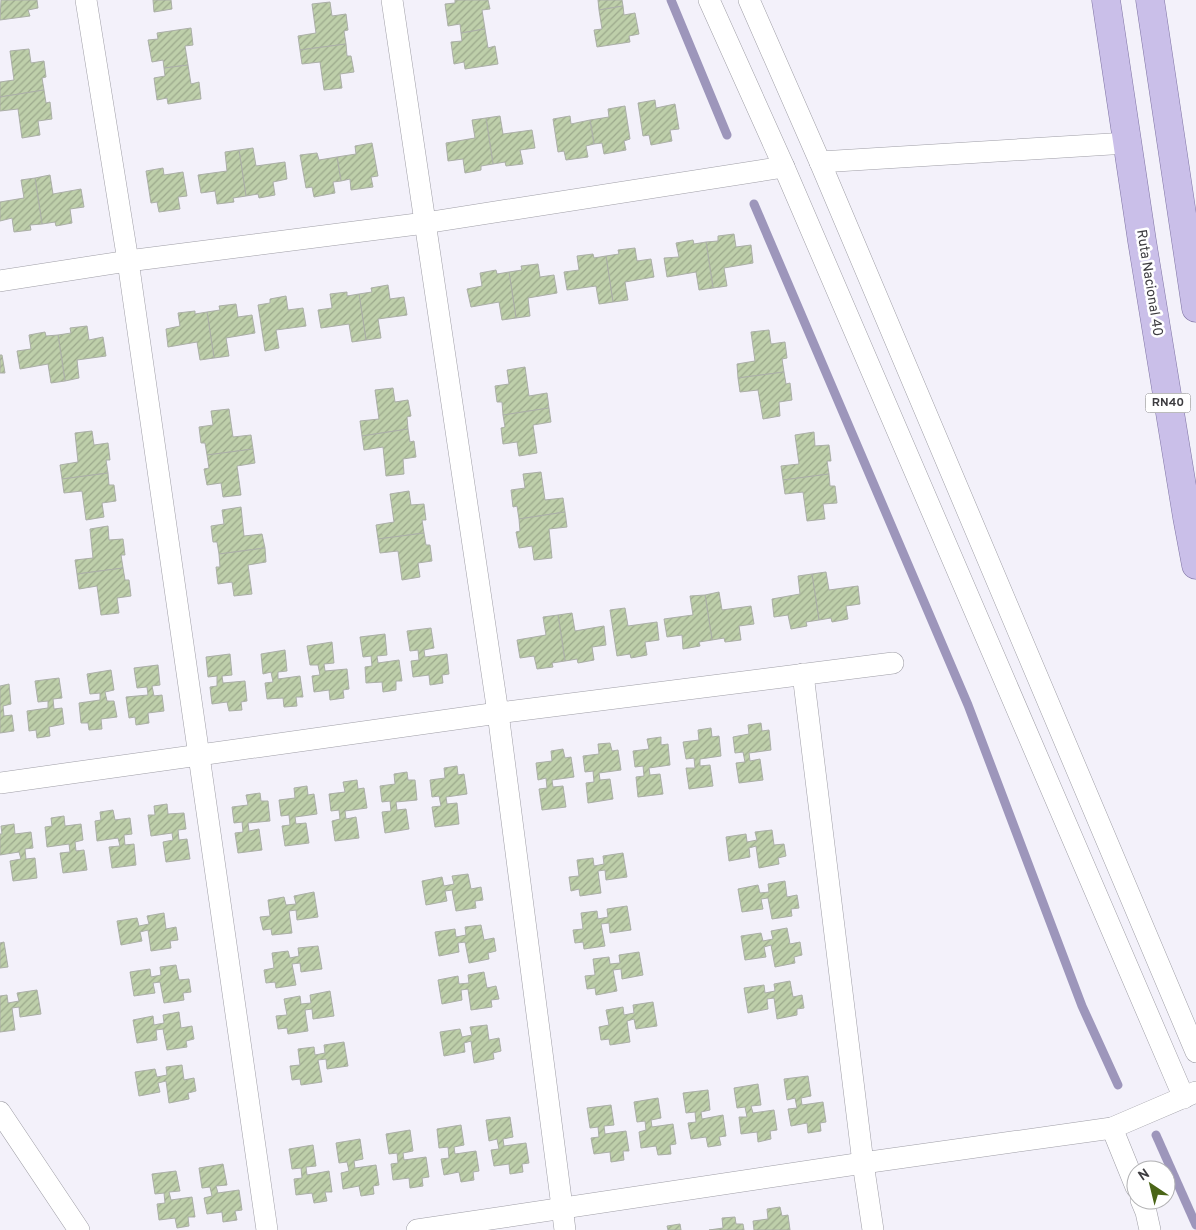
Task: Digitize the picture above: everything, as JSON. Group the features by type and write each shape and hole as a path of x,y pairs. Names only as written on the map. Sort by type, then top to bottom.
{"main road":[{"name":"Ruta Nacional 40","path":"1106,0 1174,443 1196,565"},
{"path":"1150,0 1196,308"}],"street":[{"path":"86,0 128,262 197,754 267,1230"},
{"path":"392,0 498,713 565,1230"},
{"path":"417,1230 863,1163 1112,1128 1190,1095 784,167 709,0"},
{"path":"749,0 820,162 1196,1052"},
{"path":"820,162 1127,143"},
{"path":"0,281 128,262 425,223 784,167"},
{"path":"0,783 498,713 893,663"},
{"path":"803,674 863,1163 873,1230"},
{"path":"0,1112 79,1230"},
{"path":"1112,1128 1126,1162"},
{"path":"1145,1210 1150,1230"}],"building":[{"path":"1,0 37,0 38,8 28,10 30,16 0,20"},
{"path":"153,0 171,0 172,9 154,12"},
{"path":"455,0 488,0 490,9 482,10 485,29 461,33 460,24 448,26 445,4 455,3"},
{"path":"598,0 622,0 623,6 599,10"},
{"path":"330,2 332,16 346,14 348,30 344,31 346,44 300,50 298,36 316,33 312,4"},
{"path":"623,6 624,15 635,13 639,34 629,36 630,42 597,47 594,30 602,29 599,10"},
{"path":"191,28 193,45 185,46 188,65 164,68 163,60 152,62 148,40 158,39 157,33"},
{"path":"485,29 488,48 495,46 498,64 465,69 464,62 454,64 451,42 462,41 461,33"},
{"path":"346,44 347,56 351,56 354,72 340,74 342,88 324,90 320,62 302,64 300,50"},
{"path":"29,49 31,63 44,61 46,77 42,78 44,90 0,97 0,82 14,80 10,51"},
{"path":"188,65 191,84 199,82 201,99 168,104 167,98 157,100 154,78 165,76 164,68"},
{"path":"44,90 46,103 50,102 52,119 38,121 40,135 22,138 18,109 0,111 0,97"},
{"path":"655,100 656,108 675,104 679,129 670,130 672,141 651,145 649,135 643,136 638,103"},
{"path":"625,106 630,139 624,141 626,150 604,154 602,143 594,144 590,120 609,117 608,109"},
{"path":"500,116 503,134 532,130 535,148 520,150 523,164 506,166 505,162 493,164 486,118"},
{"path":"570,116 571,124 590,120 594,144 586,146 588,157 566,160 564,151 558,152 553,119"},
{"path":"486,118 493,164 481,166 481,170 465,173 463,159 448,161 446,143 475,138 472,120"},
{"path":"372,143 378,176 371,177 373,187 351,190 350,179 341,181 337,157 356,154 355,146"},
{"path":"253,148 256,166 285,162 287,179 273,182 275,195 259,198 258,194 246,196 239,150"},
{"path":"239,150 246,196 233,198 234,202 217,204 215,191 201,193 198,175 227,171 225,152"},
{"path":"317,153 319,160 337,157 341,181 333,182 335,193 314,197 312,187 306,188 300,155"},
{"path":"163,168 164,175 183,172 187,196 178,197 180,209 159,212 157,202 151,203 146,171"},
{"path":"50,175 53,194 81,189 84,207 70,209 72,223 56,226 55,222 42,224 35,178"},
{"path":"35,178 42,224 30,225 31,230 14,232 12,218 0,221 0,202 24,198 21,180"},
{"path":"734,234 736,247 751,245 753,263 724,268 727,286 713,288 706,242 718,241 718,236"},
{"path":"693,240 694,244 706,242 713,288 699,290 696,272 667,277 664,258 679,257 676,243"},
{"path":"635,248 637,261 651,259 654,277 625,282 628,300 613,302 606,256 619,254 618,250"},
{"path":"593,254 594,258 606,256 613,302 599,304 596,286 567,290 564,272 579,270 577,256"},
{"path":"538,264 540,277 554,275 557,293 528,298 530,316 516,318 509,272 522,270 521,266"},
{"path":"496,270 497,274 509,272 516,318 502,320 499,302 471,307 467,289 482,286 480,273"},
{"path":"388,285 390,299 404,297 407,315 378,319 381,338 366,340 359,294 372,292 371,288"},
{"path":"347,292 347,296 359,294 366,340 352,342 349,324 321,328 318,310 332,308 330,294"},
{"path":"286,296 288,310 303,308 306,326 276,330 279,348 265,351 258,305 270,303 270,299"},
{"path":"236,304 238,317 252,315 255,333 226,338 229,356 214,358 207,312 220,310 219,306"},
{"path":"195,311 195,314 207,312 214,358 200,360 197,342 168,347 166,329 180,326 178,313"},
{"path":"87,326 89,340 103,337 106,356 77,360 79,378 65,381 58,335 71,333 70,328"},
{"path":"769,330 771,344 785,342 787,358 782,359 784,372 738,378 737,364 755,361 751,332"},
{"path":"45,332 46,336 58,335 65,381 51,383 48,364 20,369 17,351 31,349 29,335"},
{"path":"0,355 2,355 5,373 0,373"},
{"path":"525,367 529,396 547,393 549,408 503,415 502,402 497,402 495,386 509,384 507,370"},
{"path":"784,372 786,384 790,383 792,400 779,402 780,416 763,419 758,390 740,392 738,378"},
{"path":"393,388 395,402 408,400 411,416 407,417 408,429 362,436 360,421 379,419 375,390"},
{"path":"549,408 551,422 533,425 537,453 519,456 517,442 503,444 501,428 505,427 503,415"},
{"path":"229,409 233,437 251,435 253,449 207,455 205,443 201,443 199,427 213,425 211,411"},
{"path":"408,429 410,442 414,441 416,457 403,459 404,474 386,476 383,447 364,450 362,436"},
{"path":"92,431 94,445 108,443 110,460 106,460 108,473 62,479 60,465 78,462 75,433"},
{"path":"814,432 815,446 829,445 831,461 827,461 829,474 783,480 781,466 799,464 795,435"},
{"path":"253,449 255,463 237,466 241,495 223,497 221,483 207,485 204,469 209,468 207,455"},
{"path":"541,472 545,500 563,498 565,512 519,519 517,506 513,507 511,490 525,488 523,474"},
{"path":"108,473 109,485 114,485 116,501 102,503 104,517 86,520 82,491 64,493 62,479"},
{"path":"829,474 830,486 835,486 837,503 823,504 825,519 807,521 803,492 785,494 783,480"},
{"path":"409,491 411,505 424,504 426,520 422,520 424,533 378,539 376,525 394,522 390,494"},
{"path":"241,507 244,536 262,534 265,548 219,554 217,542 213,542 211,526 224,524 222,510"},
{"path":"565,512 567,527 549,529 552,558 534,560 532,546 519,548 516,532 520,531 519,519"},
{"path":"108,526 109,540 123,539 125,555 121,555 123,568 77,574 75,560 93,558 90,529"},
{"path":"424,533 426,545 430,545 432,561 418,563 420,577 402,580 398,551 380,553 378,539"},
{"path":"265,548 266,562 248,565 252,594 234,596 232,582 218,584 216,567 220,567 219,554"},
{"path":"123,568 125,580 129,580 131,596 117,598 119,613 101,615 97,586 79,589 77,574"},
{"path":"826,572 829,590 858,586 860,604 846,606 848,619 832,622 831,618 819,620 812,574"},
{"path":"812,574 819,620 806,622 807,626 791,629 788,615 774,617 772,599 800,594 798,576"},
{"path":"719,592 722,610 751,606 754,624 739,626 741,640 725,642 724,638 712,640 705,595"},
{"path":"705,595 712,640 699,642 700,646 683,649 682,635 667,637 664,619 693,615 690,596"},
{"path":"625,608 628,626 657,622 659,640 645,642 647,655 631,658 630,654 617,656 610,610"},
{"path":"572,613 575,631 604,626 606,645 592,647 594,660 578,663 577,659 565,661 558,615"},
{"path":"558,615 565,661 552,663 553,667 537,669 534,656 520,658 517,640 546,635 543,617"},
{"path":"431,628 434,648 424,650 425,657 447,654 449,674 442,675 443,683 430,685 429,675 413,677 411,661 419,660 418,650 410,651 407,631"},
{"path":"385,634 387,655 377,656 378,663 399,660 402,681 396,681 396,690 383,692 382,682 366,683 365,667 372,666 371,656 363,657 360,637"},
{"path":"332,642 334,663 324,664 325,671 347,669 349,689 343,690 344,698 330,700 329,690 314,692 312,676 320,675 318,665 310,665 307,646"},
{"path":"285,650 287,671 278,672 278,679 300,676 303,697 296,697 297,706 284,707 283,698 267,699 265,683 273,682 271,672 263,674 261,654"},
{"path":"230,654 232,675 222,676 223,683 245,681 247,701 241,702 242,710 229,711 227,702 212,704 210,687 217,686 217,676 208,677 206,657"},
{"path":"158,665 160,685 152,686 154,696 162,695 164,711 148,713 149,723 136,725 135,717 129,718 126,697 148,695 147,687 137,688 134,668"},
{"path":"111,670 114,690 105,692 107,701 114,701 117,717 101,719 102,729 89,730 88,723 81,723 79,703 100,700 100,693 90,694 87,674"},
{"path":"59,678 62,698 53,699 54,709 62,708 64,724 49,727 50,736 37,738 36,730 29,731 27,711 48,708 48,701 38,702 35,681"},
{"path":"9,684 11,704 3,706 4,716 12,715 14,731 0,733 0,686"},
{"path":"761,723 762,731 769,730 771,750 749,753 750,761 760,759 763,780 739,783 736,763 745,762 743,752 735,753 733,737 749,734 748,725"},
{"path":"711,728 712,737 719,736 721,756 700,759 700,766 710,765 713,786 689,789 686,768 695,768 694,758 686,759 683,742 699,740 698,730"},
{"path":"661,737 661,745 668,744 670,765 649,768 650,775 660,774 663,794 638,797 636,777 644,776 643,766 635,767 633,751 649,749 647,739"},
{"path":"610,743 612,751 618,750 621,770 599,773 600,780 610,779 613,799 588,803 586,783 594,782 593,771 585,772 583,756 599,754 598,744"},
{"path":"563,749 565,758 571,757 574,777 552,780 553,787 563,786 566,807 542,810 539,789 547,788 546,778 538,780 536,763 552,761 551,751"},
{"path":"457,766 458,775 464,774 467,794 446,797 447,804 457,803 459,824 435,827 432,807 441,806 439,796 432,797 430,780 445,778 444,768"},
{"path":"407,772 408,780 415,780 417,800 396,802 397,810 406,809 409,829 385,833 382,812 391,811 390,801 382,802 380,786 395,784 394,774"},
{"path":"357,780 358,789 364,788 367,808 345,811 346,819 356,817 359,838 335,841 332,821 340,819 339,810 331,811 329,794 345,792 343,782"},
{"path":"307,786 308,795 314,794 317,814 295,817 296,824 306,823 309,843 285,846 282,826 290,825 289,815 281,816 279,800 295,798 294,788"},
{"path":"260,793 261,801 268,801 270,821 248,823 249,831 259,829 262,850 238,853 235,833 243,832 242,822 234,823 232,807 248,805 246,795"},
{"path":"167,804 168,814 184,813 186,829 178,830 179,840 187,839 190,859 166,862 163,842 173,840 172,833 151,836 148,815 155,815 154,806"},
{"path":"113,810 115,820 130,818 132,834 124,835 125,845 134,844 136,865 112,868 109,847 120,846 118,838 97,841 95,821 101,820 100,812"},
{"path":"64,816 65,826 81,824 83,840 75,842 76,851 84,850 87,870 63,873 60,853 70,852 69,844 47,847 45,827 52,826 51,818"},
{"path":"14,824 15,834 31,832 33,848 25,849 26,859 35,858 37,878 13,881 10,861 21,859 19,852 0,855 1,826"},
{"path":"772,830 774,845 784,844 786,856 778,858 779,864 759,868 756,846 749,848 750,857 729,861 726,837 746,834 747,842 757,840 755,832"},
{"path":"623,853 627,877 606,880 605,870 598,871 601,893 580,896 579,889 571,891 569,877 579,876 577,860 593,858 594,866 604,864 603,856"},
{"path":"468,874 471,889 481,887 483,900 475,901 476,908 456,911 452,890 445,891 447,901 426,905 422,881 442,877 444,886 454,884 452,876"},
{"path":"785,881 787,897 797,895 799,908 791,909 792,916 772,919 768,898 761,899 763,909 742,912 738,889 758,885 760,893 769,892 768,884"},
{"path":"314,892 318,917 297,920 296,910 289,911 292,933 272,935 271,929 263,930 260,917 270,916 268,900 284,897 286,905 296,904 294,896"},
{"path":"627,906 631,930 610,933 609,923 601,924 605,946 584,949 583,942 575,943 573,930 583,929 581,913 597,911 598,919 608,917 607,909"},
{"path":"164,913 166,929 176,927 178,940 170,941 171,948 151,951 148,930 140,932 142,941 121,945 117,921 137,918 139,926 149,924 147,916"},
{"path":"481,925 484,940 494,938 496,951 488,953 489,959 469,963 465,942 458,943 459,952 439,956 435,932 455,929 456,937 466,935 465,927"},
{"path":"787,928 790,944 800,942 802,955 794,957 795,963 775,967 771,945 764,947 766,957 745,960 741,936 761,933 763,941 773,939 771,931"},
{"path":"4,942 8,967 0,968 0,943"},
{"path":"318,946 322,969 301,972 300,963 292,964 296,985 276,988 275,982 266,983 264,970 274,968 272,953 288,951 290,958 299,956 298,948"},
{"path":"639,952 643,975 622,979 621,969 613,970 617,991 596,995 595,988 587,989 585,976 595,975 593,959 609,957 610,964 620,963 619,955"},
{"path":"176,965 179,980 189,979 191,992 183,993 184,1000 164,1003 160,982 153,983 155,993 134,996 130,972 150,969 151,977 161,975 160,967"},
{"path":"484,972 487,988 496,986 499,999 491,1000 492,1007 471,1010 468,989 461,990 462,1000 442,1004 438,980 458,976 459,984 469,983 468,975"},
{"path":"790,981 793,997 802,995 804,1008 797,1009 797,1015 777,1019 774,998 767,999 768,1009 748,1013 744,988 764,985 765,993 775,991 774,984"},
{"path":"37,990 41,1014 20,1017 19,1007 12,1008 15,1030 0,1032 0,996 7,995 8,1003 19,1001 17,993"},
{"path":"330,991 334,1016 313,1019 312,1009 305,1010 308,1031 288,1034 287,1028 278,1029 276,1016 287,1015 284,999 300,996 301,1004 311,1003 310,995"},
{"path":"653,1002 657,1026 636,1029 634,1019 627,1021 630,1042 610,1045 609,1039 601,1040 599,1027 609,1025 606,1010 623,1007 624,1015 634,1013 633,1005"},
{"path":"179,1012 181,1028 192,1026 194,1039 186,1041 187,1047 167,1050 163,1029 156,1030 157,1040 137,1043 133,1020 153,1016 154,1025 164,1023 163,1015"},
{"path":"487,1025 489,1040 499,1038 501,1051 493,1053 494,1059 474,1063 471,1041 464,1043 465,1052 444,1056 440,1032 460,1029 462,1037 472,1035 470,1027"},
{"path":"344,1042 348,1066 327,1069 326,1059 318,1060 322,1082 301,1085 300,1079 292,1080 290,1066 300,1065 298,1049 314,1047 315,1055 325,1053 324,1045"},
{"path":"182,1065 184,1080 194,1078 196,1091 188,1093 189,1099 169,1103 166,1081 158,1083 160,1092 139,1096 135,1072 155,1069 157,1077 167,1075 166,1067"},
{"path":"808,1076 811,1096 801,1098 802,1105 823,1102 826,1122 820,1123 821,1131 808,1133 807,1123 791,1126 788,1109 797,1108 795,1098 787,1100 784,1079"},
{"path":"758,1084 761,1105 751,1106 753,1113 774,1110 777,1130 770,1131 771,1139 758,1142 757,1132 741,1134 739,1117 747,1117 745,1107 737,1108 734,1088"},
{"path":"708,1090 710,1110 701,1112 702,1119 723,1115 726,1136 719,1137 721,1145 708,1147 706,1137 691,1139 688,1123 696,1122 695,1112 686,1113 683,1093"},
{"path":"658,1098 661,1118 651,1120 652,1127 673,1124 676,1144 670,1145 671,1154 658,1155 656,1146 641,1148 639,1132 646,1130 645,1121 637,1122 634,1102"},
{"path":"611,1105 614,1125 604,1126 605,1134 626,1131 629,1151 623,1151 624,1160 611,1162 610,1152 594,1154 591,1138 599,1137 598,1127 590,1128 587,1108"},
{"path":"510,1117 513,1137 503,1139 504,1146 526,1143 529,1163 522,1164 523,1172 510,1174 509,1164 494,1166 491,1150 499,1149 497,1139 489,1141 486,1120"},
{"path":"461,1125 464,1145 454,1147 455,1154 476,1151 479,1171 473,1172 474,1180 461,1182 459,1172 444,1175 441,1159 449,1158 448,1147 439,1148 437,1129"},
{"path":"410,1130 413,1151 403,1153 404,1160 426,1157 429,1177 422,1178 423,1186 410,1188 409,1178 393,1180 391,1164 398,1163 397,1153 389,1154 386,1134"},
{"path":"360,1139 363,1159 354,1161 355,1168 376,1165 379,1185 373,1186 374,1194 361,1196 359,1186 343,1189 341,1173 349,1171 347,1162 339,1163 336,1143"},
{"path":"313,1145 316,1166 306,1167 307,1175 329,1171 332,1192 325,1192 327,1201 314,1203 312,1193 296,1195 294,1179 302,1178 301,1168 292,1169 289,1149"},
{"path":"223,1164 227,1185 216,1186 218,1193 239,1190 242,1210 235,1211 237,1220 223,1222 222,1212 207,1214 204,1198 212,1196 210,1187 202,1188 199,1168"},
{"path":"176,1171 180,1191 169,1192 171,1200 192,1197 195,1217 188,1217 189,1226 177,1228 175,1218 159,1220 157,1204 165,1203 164,1193 155,1194 152,1174"},
{"path":"780,1207 782,1216 788,1215 790,1230 754,1230 753,1221 768,1219 767,1209"},
{"path":"735,1217 736,1224 743,1224 744,1230 709,1230 723,1228 722,1218"},
{"path":"680,1224 681,1230 668,1230 667,1226"}],"waterway":[{"path":"671,0 727,135"},
{"path":"754,204 968,705 1082,1006 1118,1085"},
{"path":"1156,1135 1196,1225"}]}
